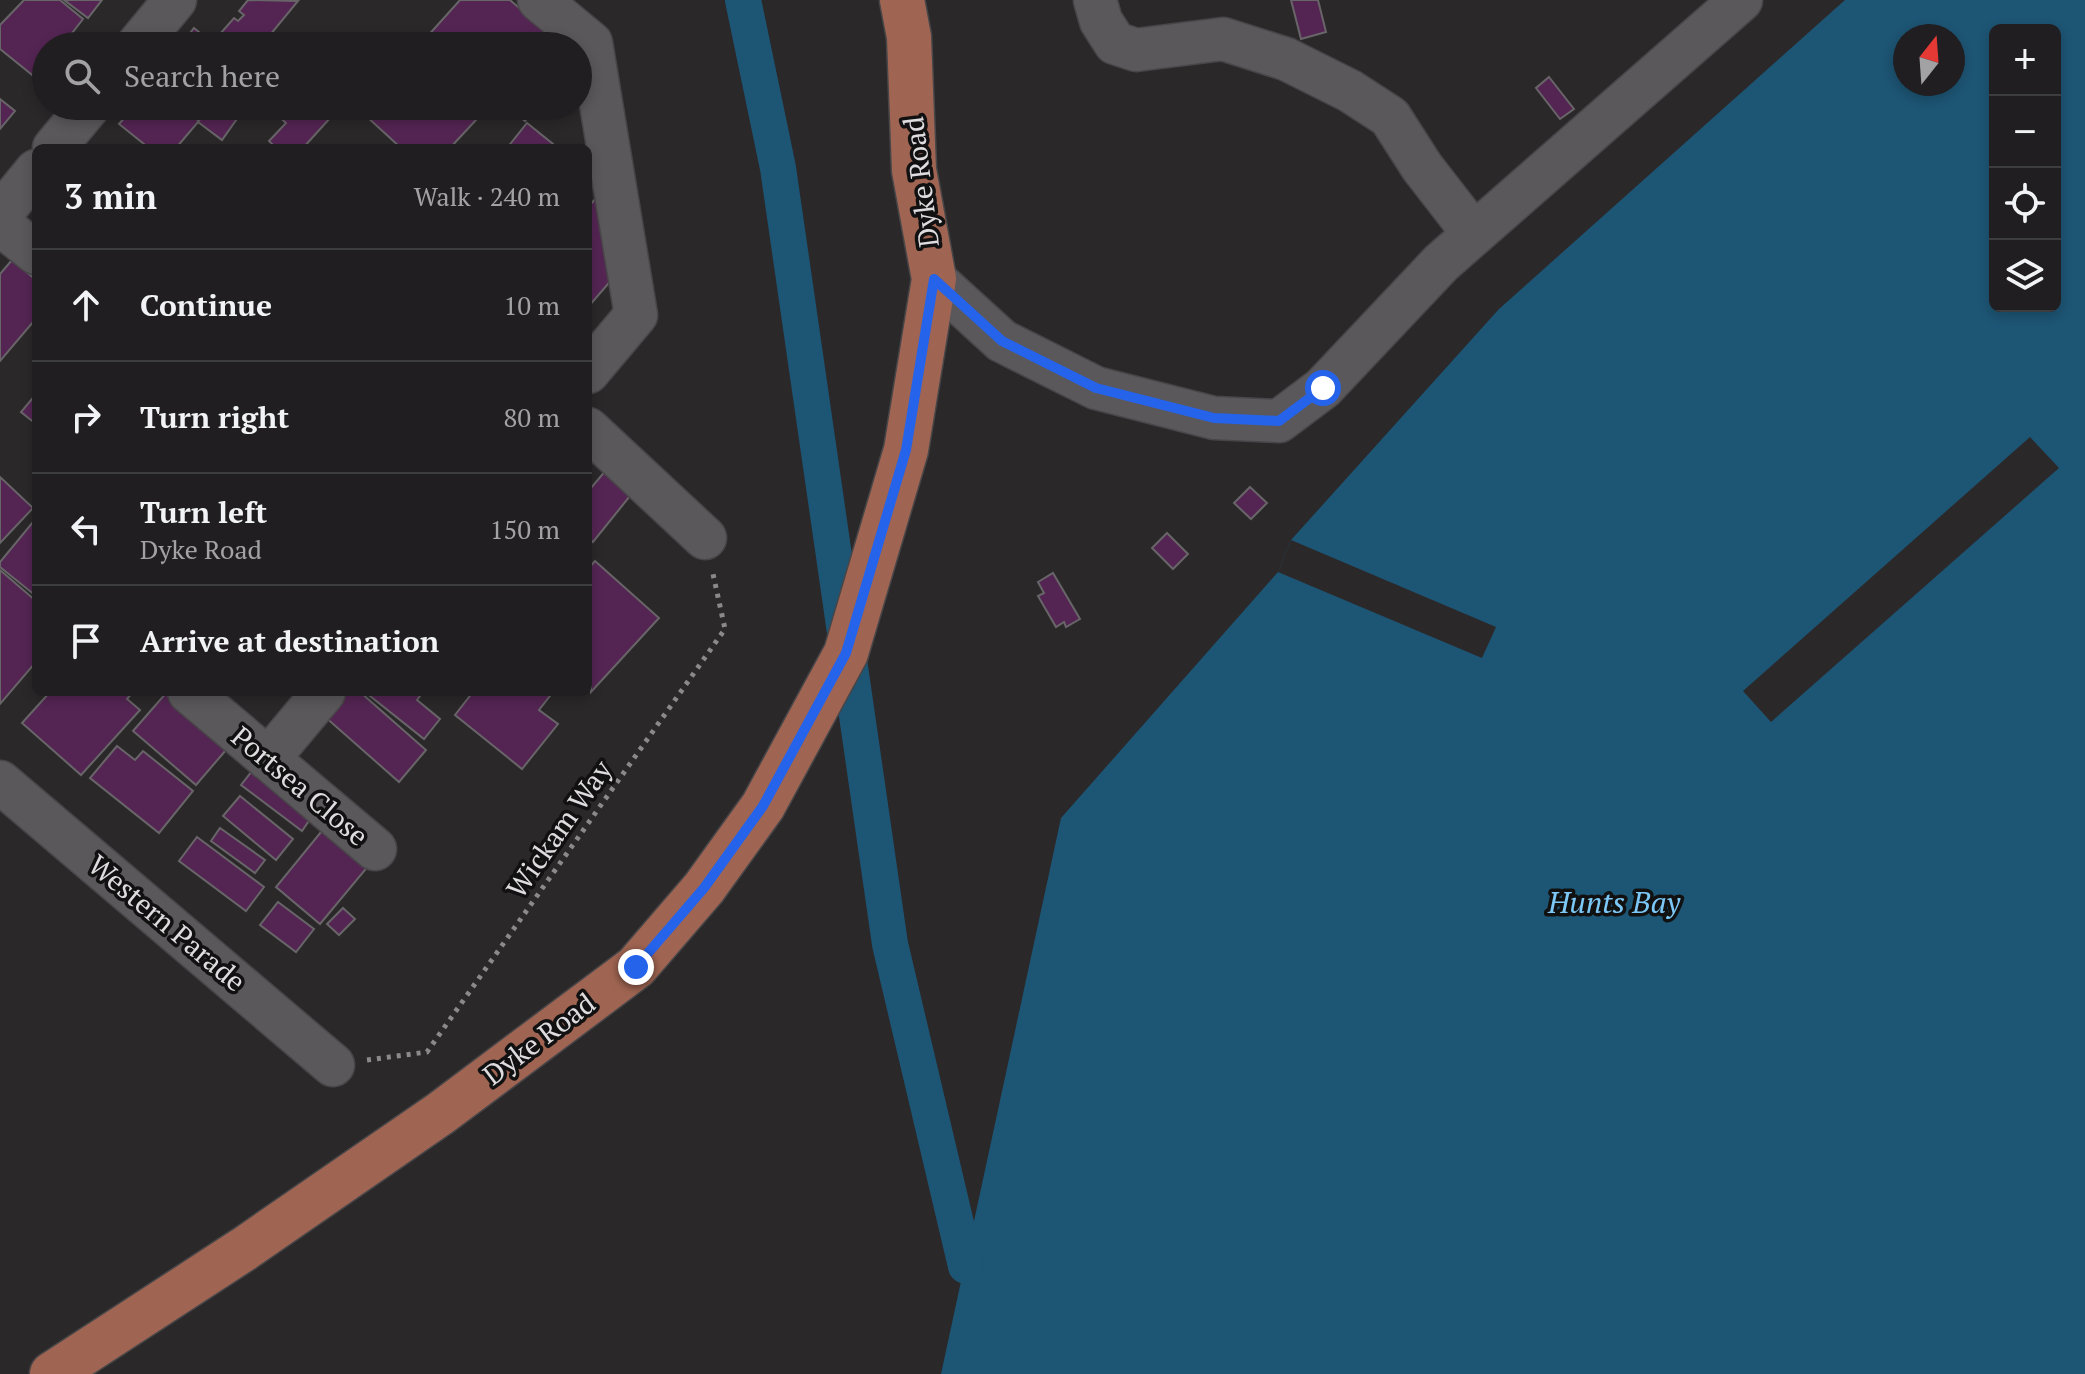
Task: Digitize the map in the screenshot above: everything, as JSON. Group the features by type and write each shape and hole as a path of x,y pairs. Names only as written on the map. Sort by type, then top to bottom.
{"main road":[{"name":"Dyke Road","path":"52,1374 244,1249 441,1113 636,967 704,888 755,818 846,653 906,450 934,279 914,170 909,37 902,0"}],"street":[{"path":"149,32 175,0"},
{"path":"539,0 578,32"},
{"path":"1095,0 1101,21 1115,43 1136,50 1223,39 1286,59 1350,91 1390,117 1422,167 1474,234"},
{"path":"934,279 1002,341 1096,388 1214,418 1279,421 1323,388 1441,263 1741,0"},
{"path":"592,49 636,315 592,367"},
{"path":"57,144 77,120"},
{"path":"0,215 32,176"},
{"path":"0,224 32,250"},
{"path":"592,433 705,538"},
{"name":"Portsea Close","path":"194,696 375,849"},
{"path":"268,759 321,696"},
{"name":"Western Parade","path":"0,782 333,1065"}],"path":[{"name":"Wickam Way","path":"333,1065 427,1052 725,629 705,538"}],"water":[{"name":"Hunts Bay","path":"1845,0 2085,0 2085,1374 941,1374 1061,818 1278,572 1291,540 1499,309"}],"pier":[{"path":"2030,437 2059,468 1771,722 1743,691"},
{"path":"1291,540 1496,627 1482,658 1278,572"}],"building":[{"path":"24,0 60,0 83,19 73,32 32,32 32,75 0,49 0,25"},
{"path":"64,0 102,0 88,18"},
{"path":"248,0 298,1 273,32 222,32 234,18 238,21 244,15 239,11"},
{"path":"460,0 510,0 547,32 431,32"},
{"path":"1291,0 1318,0 1326,32 1301,39"},
{"path":"1549,77 1574,109 1560,119 1536,88"},
{"path":"0,99 15,111 0,129"},
{"path":"123,120 199,121 179,144 144,144 119,124"},
{"path":"200,120 236,120 222,140 198,122"},
{"path":"283,120 328,120 307,144 272,144 269,141 286,123"},
{"path":"370,120 476,120 454,144 397,144"},
{"path":"527,123 553,144 510,144"},
{"path":"598,196 615,276 592,302 592,203"},
{"path":"12,260 32,277 32,323 0,361 0,274"},
{"path":"32,399 32,421 21,412"},
{"path":"607,469 634,491 593,542 592,541 592,487"},
{"path":"0,477 32,509 0,543"},
{"path":"1250,487 1267,503 1251,519 1234,503"},
{"path":"32,523 32,593 0,567 0,562"},
{"path":"1167,533 1188,554 1173,569 1152,548"},
{"path":"595,561 659,618 592,691 592,564"},
{"path":"0,570 32,598 32,667 0,704"},
{"path":"1053,573 1080,619 1066,627 1064,622 1056,627 1038,596 1044,593 1038,582"},
{"path":"46,696 130,696 127,699 140,710 81,775 22,723"},
{"path":"164,696 177,696 232,743 196,785 133,731"},
{"path":"342,696 365,696 426,750 399,782 324,716"},
{"path":"370,696 420,696 417,700 440,719 424,739"},
{"path":"470,696 550,696 539,710 558,724 522,769 455,715"},
{"path":"117,746 135,760 143,751 193,791 159,833 90,778"},
{"path":"259,762 319,806 302,831 241,785"},
{"path":"240,796 293,839 276,860 223,816"},
{"path":"330,821 375,858 320,924 276,887"},
{"path":"220,828 265,860 255,873 211,841"},
{"path":"197,837 264,887 246,911 179,861"},
{"path":"278,902 314,929 296,952 260,925"},
{"path":"343,908 355,919 339,935 327,924"}],"waterway":[{"path":"743,0 778,168 890,944 966,1266"}],"route":[{"path":"636,967 704,888 763,806 846,653 906,450 934,279 1002,341 1096,388 1214,418 1279,421 1323,388"}]}
